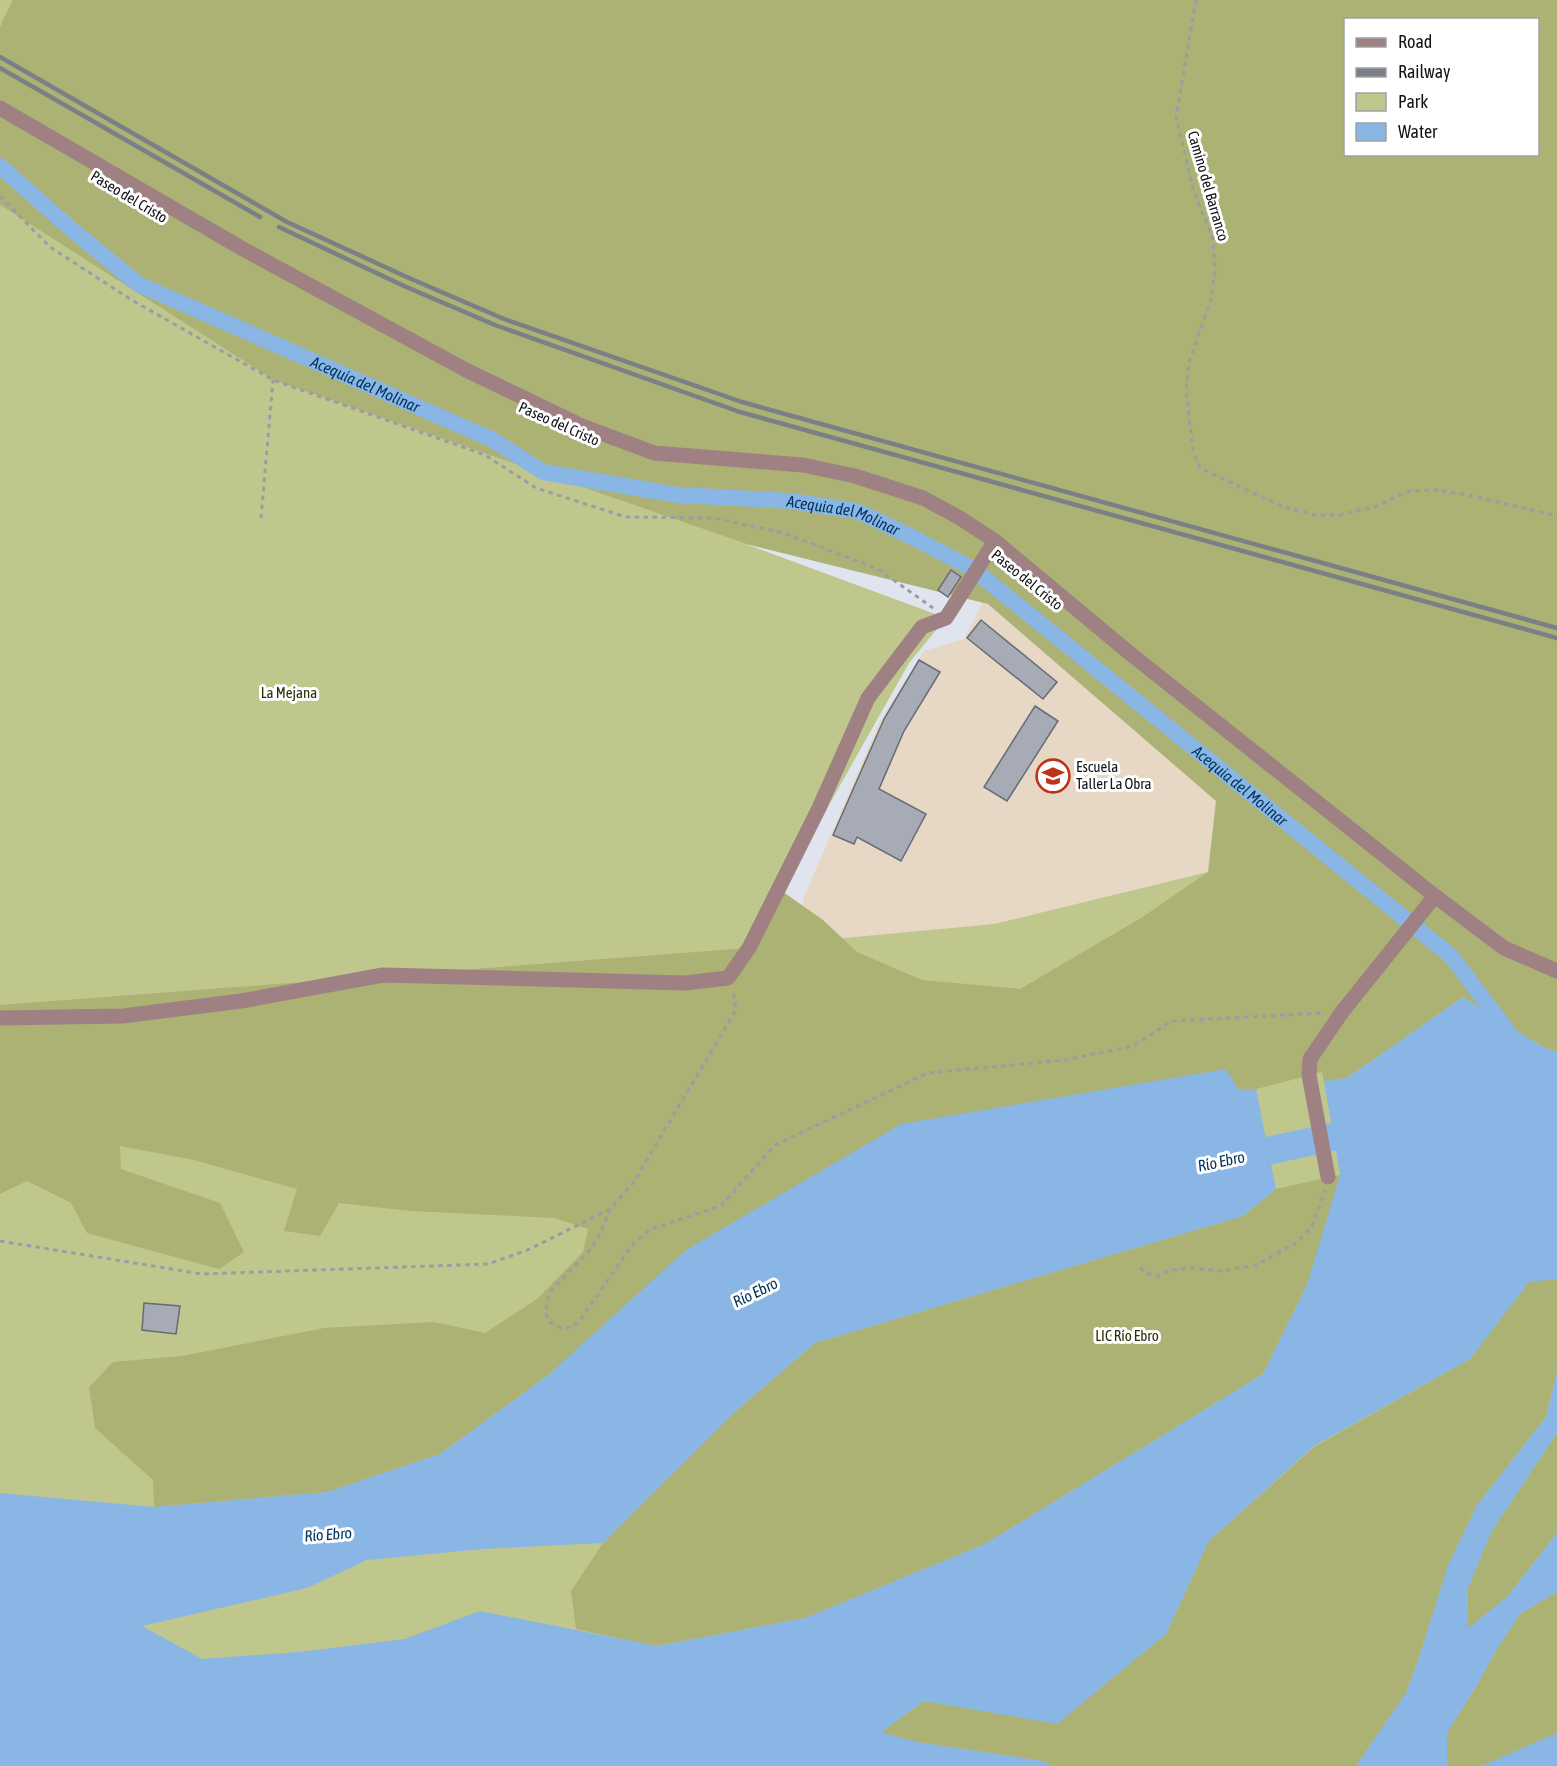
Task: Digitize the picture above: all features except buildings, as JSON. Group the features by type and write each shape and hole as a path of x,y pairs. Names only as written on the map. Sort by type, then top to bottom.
{"street":[{"name":"Paseo del Cristo","path":"0,108 253,255 466,370 582,426 654,453 803,465 855,476 923,498 960,518 995,541 1127,651 1435,896 1504,948 1557,971"},
{"path":"0,1018 123,1016 241,1001 383,975 685,983 728,978 749,948 814,818 868,698 922,627 946,618 995,541"},
{"path":"1328,1177 1310,1080 1311,1059 1342,1012 1435,896"}],"path":[{"name":"Camino del Barranco","path":"1196,0 1176,117 1194,192 1213,239 1215,270 1211,300 1189,362 1186,391 1193,451 1200,468 1281,506 1315,515 1340,515 1377,506 1409,491 1436,490 1468,495 1557,516"},
{"path":"0,196 50,247 130,299 273,380 485,455 536,488 626,517 714,518 784,533 878,569 946,618"},
{"path":"261,518 273,380"},
{"path":"728,978 733,988 736,1010 633,1183 610,1209 599,1236 588,1252 550,1292 545,1313 551,1323 565,1329 579,1322 632,1245 651,1229 722,1206 775,1144 928,1073 1064,1060 1133,1046 1172,1020 1342,1012"},
{"path":"1140,1268 1146,1273 1158,1276 1172,1270 1194,1268 1223,1271 1256,1265 1296,1242 1311,1228 1328,1177"},
{"path":"0,1241 202,1274 488,1264 530,1249 610,1209"}],"shaded area":[{"name":"Escuela Taller La Obra","path":"999,570 1317,831 1283,890 913,983 799,929 804,897 880,721 924,651 964,639"}],"green space":[{"path":"0,0 15,0 1,25 0,24"},
{"path":"13,0 1557,0 1557,1052 1543,1047 1463,997 1347,1078 1324,1081 1322,1072 1256,1089 1238,1089 547,1376 440,1454 327,1492 154,1507 153,1480 95,1428 89,1387 113,1362 182,1356 324,1328 434,1322 485,1333 537,1299 583,1252 588,1229 555,1218 410,1211 339,1203 320,1236 284,1231 297,1189 194,1160 120,1146 121,1169 220,1203 244,1252 219,1269 87,1233 71,1203 27,1181 0,1194 0,1005 748,948 779,889 823,920 857,952 922,980 1020,989 1141,918 1208,872 1216,801 988,604 746,544 273,380 0,205 0,26"},
{"name":"LIC Río Ebro","path":"0,205 273,380 746,544 946,618 909,663 749,947 994,924 1208,872 1557,968 1557,1766 0,1766"},
{"path":"1344,1174 1307,1285 1263,1374 985,1544 805,1618 656,1646 576,1629 571,1591 603,1543 738,1409 815,1343 1243,1216 1276,1189"},
{"path":"1557,1279 1557,1372 1546,1417 1477,1505 1447,1569 1406,1693 1356,1766 1053,1766 1043,1761 917,1742 880,1733 924,1701 1057,1723 1166,1634 1209,1541 1314,1447 1470,1359 1529,1281"},
{"path":"1557,1433 1557,1533 1507,1597 1467,1630 1468,1588 1492,1530"},
{"path":"1557,1592 1557,1734 1481,1766 1447,1766 1447,1733 1495,1652 1520,1614"}],"water":[{"path":"1463,997 1543,1047 1557,1052 1557,1279 1529,1282 1470,1359 1314,1446 1209,1541 1166,1634 1057,1724 924,1701 881,1732 917,1742 1043,1761 1053,1766 0,1766 0,1493 154,1507 327,1492 440,1454 547,1376 686,1250 901,1124 1226,1069 1238,1089 1256,1089 1276,1189 1243,1216 815,1343 738,1409 603,1543 483,1549 367,1560 307,1588 142,1626 202,1659 299,1652 405,1639 480,1611 657,1646 805,1618 985,1544 1263,1374 1307,1285 1340,1175 1324,1081 1347,1078"},
{"path":"1557,1372 1557,1433 1492,1531 1468,1588 1467,1629 1507,1597 1557,1533 1557,1592 1520,1614 1495,1652 1447,1733 1447,1766 1356,1766 1406,1693 1447,1568 1477,1505 1546,1417"},
{"path":"1557,1734 1557,1766 1481,1766 1553,1735"}],"waterway":[{"name":"Acequia del Molinar","path":"0,166 138,284 493,440 543,472 678,495 790,501 857,511 973,569 1451,956 1512,1037"},
{"name":"Río Ebro","path":"1230,1159 1337,1136 1369,1125"}],"railway":[{"path":"0,57 287,222 504,319 742,402 1557,628"},
{"path":"0,68 260,217"},
{"path":"279,227 404,286 495,325 740,412 1557,638"}],"place":[{"name":"Escuela Taller La Obra","path":"1053,776"}],"park label":[{"name":"La Mejana","path":"289,693"}]}
